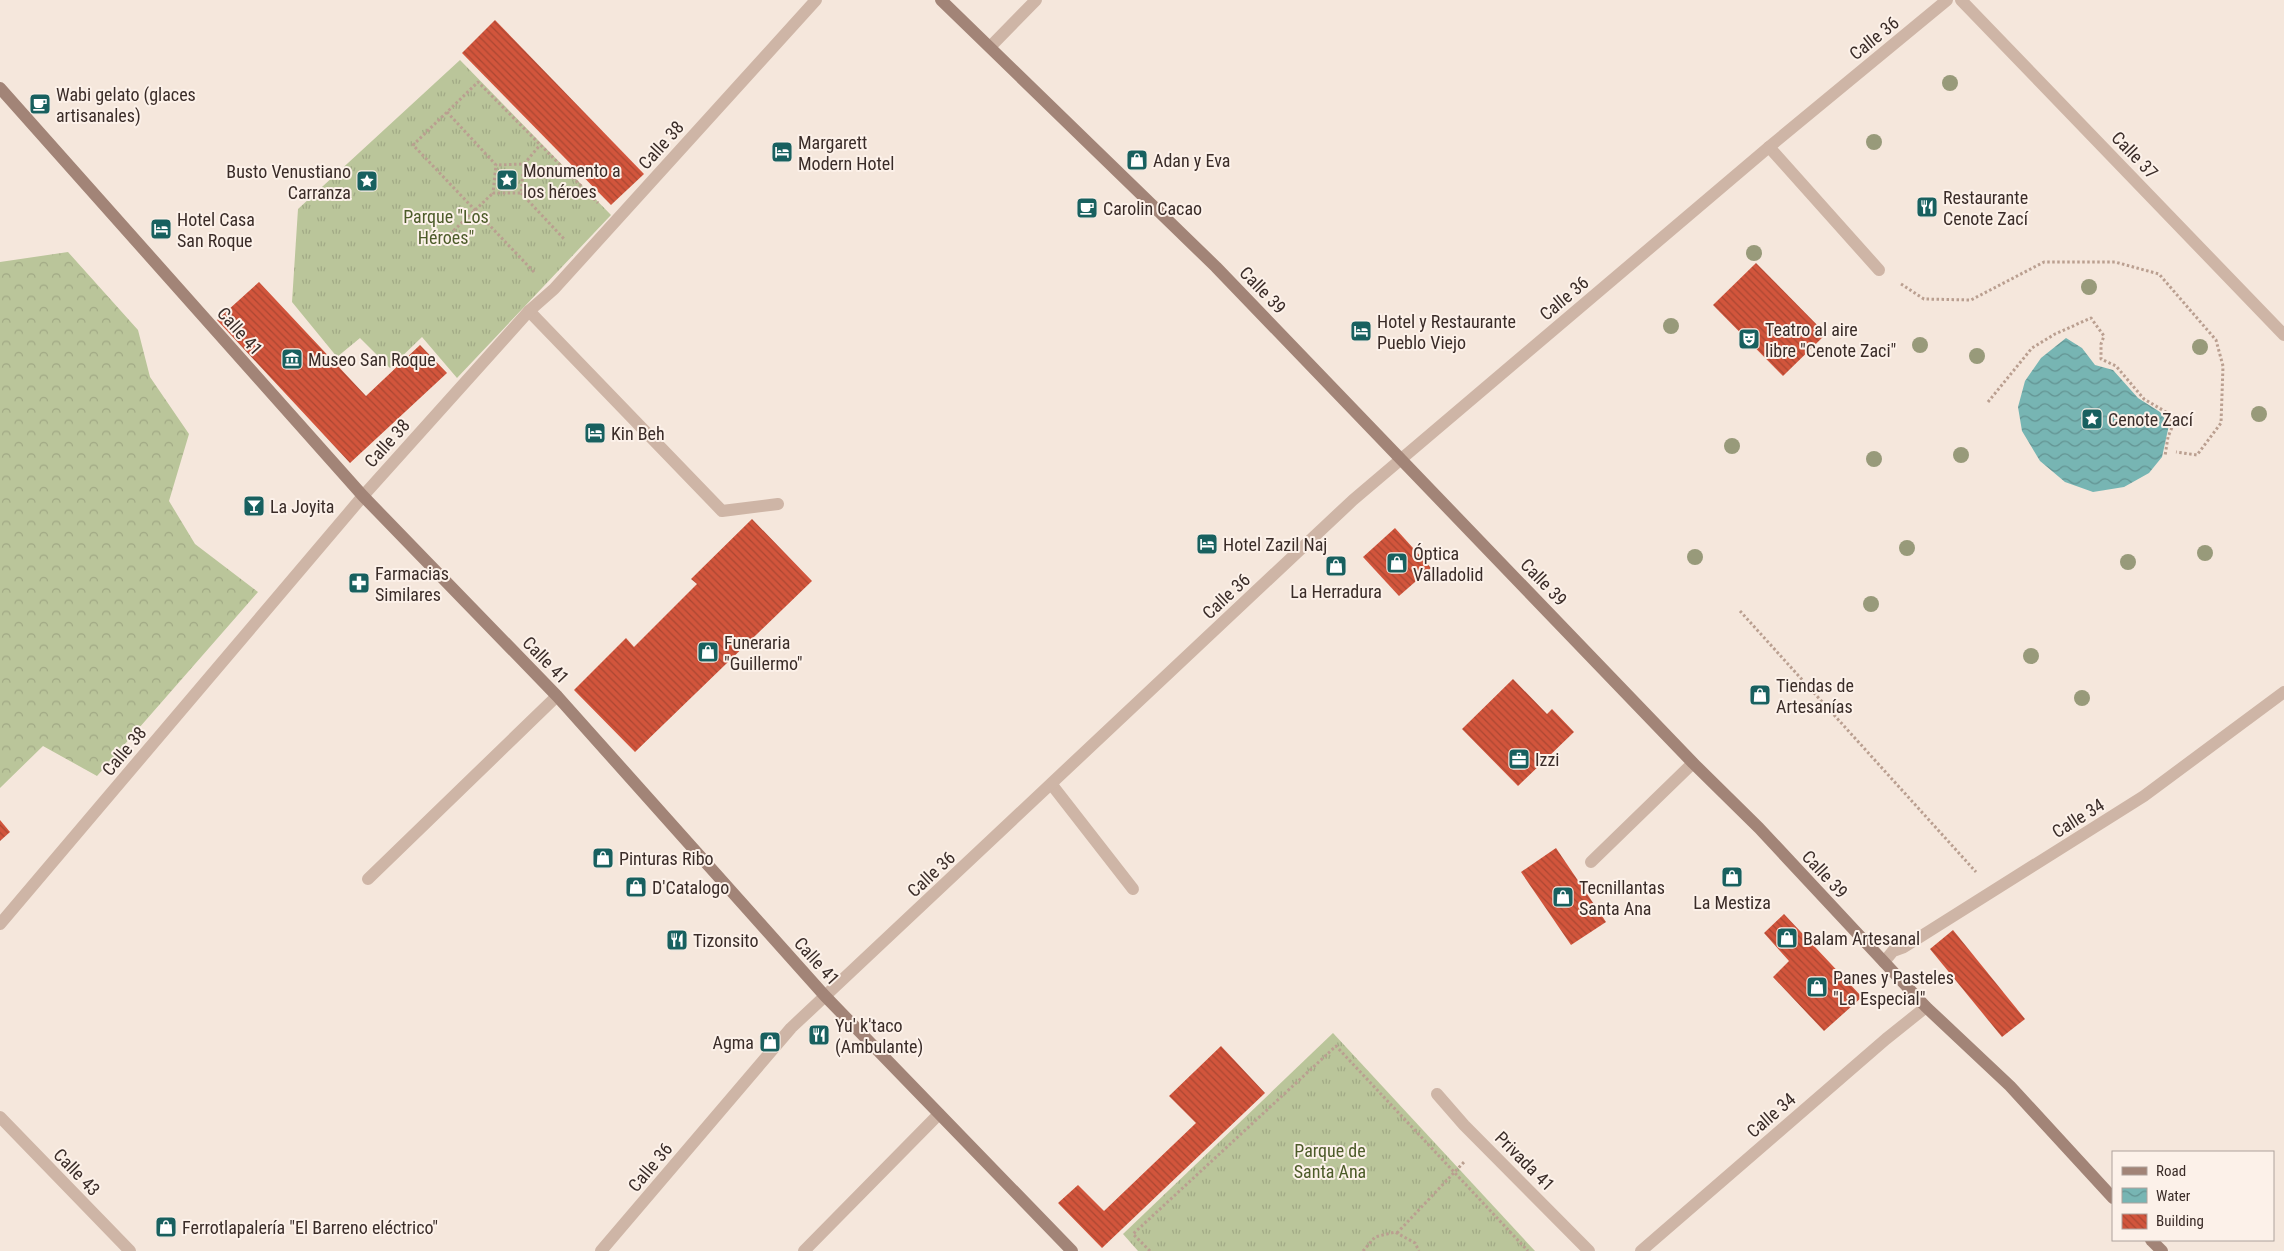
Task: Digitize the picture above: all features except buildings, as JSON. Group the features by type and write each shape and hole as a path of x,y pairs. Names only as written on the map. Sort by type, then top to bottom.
{"main road":[{"name":"Calle 39","path":"941,0 1216,267 1693,763 1759,828 1926,1007 2010,1086 2112,1197"},
{"name":"Calle 41","path":"0,88 363,496 557,696 825,996 1072,1251"},
{"path":"2152,1241 2162,1251"}],"street":[{"name":"Calle 38","path":"0,924 363,496 529,311 554,289 816,0"},
{"path":"990,47 1036,0"},
{"name":"Calle 36","path":"602,1251 791,1028 1052,785 1353,500 1769,147 1947,0"},
{"name":"Calle 37","path":"1961,0 2284,335"},
{"path":"1769,147 1879,270"},
{"path":"529,311 722,511 778,504"},
{"name":"Calle 34","path":"1884,962 1893,950 1904,947 2144,796 2284,692"},
{"path":"368,879 557,696"},
{"path":"1591,862 1693,763"},
{"path":"1052,785 1133,890"},
{"name":"Calle 34","path":"1641,1251 1879,1045 1926,1007"},
{"name":"Privada 41","path":"1437,1094 1482,1143 1589,1251"},
{"path":"804,1251 939,1114"},
{"name":"Calle 43","path":"0,1117 130,1251"}],"path":[{"path":"554,289 476,211 414,145 478,82 604,209"},
{"path":"447,112 496,165 493,193 450,234"},
{"path":"521,193 524,164 540,145"},
{"path":"496,165 524,164"},
{"path":"493,193 521,193 569,243 585,255"},
{"path":"1879,270 1924,299 1971,300 2044,262 2115,262 2159,274 2216,340 2223,366 2221,423 2197,454 2176,452"},
{"path":"1988,402 2032,348 2055,334 2091,318 2104,336 2101,344 2101,359 2116,366 2144,399 2166,412 2173,425 2168,436 2165,456"},
{"path":"1740,611 1994,891"},
{"path":"1150,1251 1133,1234 1336,1046 1528,1251"},
{"path":"1397,1234 1482,1143"},
{"path":"1362,1251 1376,1237 1394,1232 1415,1244 1418,1251"}],"green space":[{"name":"Parque \"Los Héroes\"","path":"460,60 611,215 457,378 422,337 390,368 360,338 337,357 292,302 298,209"},
{"path":"68,252 138,330 150,377 189,434 169,501 195,544 258,592 97,776 43,746 0,788 0,262"},
{"name":"Parque de Santa Ana","path":"1333,1033 1535,1251 1138,1251 1123,1234"}],"water":[{"name":"Cenote Zací","path":"2066,338 2082,348 2095,365 2113,370 2138,398 2160,412 2169,425 2162,457 2149,473 2124,487 2093,492 2065,482 2040,461 2022,431 2018,407 2025,381 2041,358"}],"place":[{"name":"Wabi gelato (glaces artisanales)","path":"40,104"},
{"name":"Margarett Modern Hotel","path":"782,152"},
{"name":"Adan y Eva","path":"1137,160"},
{"name":"Monumento a los héroes","path":"507,180"},
{"name":"Busto Venustiano Carranza","path":"367,181"},
{"name":"Restaurante Cenote Zací","path":"1927,207"},
{"name":"Carolin Cacao","path":"1087,208"},
{"name":"Hotel Casa San Roque","path":"161,229"},
{"name":"Hotel y Restaurante Pueblo Viejo","path":"1361,331"},
{"name":"Teatro al aire libre \"Cenote Zaci\"","path":"1749,339"},
{"name":"Museo San Roque","path":"292,359"},
{"name":"Cenote Zací","path":"2092,419"},
{"name":"Kin Beh","path":"595,433"},
{"name":"La Joyita","path":"254,506"},
{"name":"Hotel Zazil Naj","path":"1207,544"},
{"name":"Óptica Valladolid","path":"1397,563"},
{"name":"La Herradura","path":"1336,566"},
{"name":"Farmacias Similares","path":"359,583"},
{"name":"Funeraria \"Guillermo\"","path":"708,652"},
{"name":"Tiendas de Artesanías","path":"1760,695"},
{"name":"Izzi","path":"1519,759"},
{"name":"Pinturas Ribo","path":"603,858"},
{"name":"La Mestiza","path":"1732,877"},
{"name":"D'Catalogo","path":"636,887"},
{"name":"Tecnillantas Santa Ana","path":"1563,897"},
{"name":"Balam Artesanal","path":"1787,938"},
{"name":"Tizonsito","path":"677,940"},
{"name":"Panes y Pasteles \"La Especial\"","path":"1817,987"},
{"name":"Yu' k'taco (Ambulante)","path":"819,1035"},
{"name":"Agma","path":"770,1042"},
{"name":"Ferrotlapalería \"El Barreno eléctrico\"","path":"166,1227"}]}
